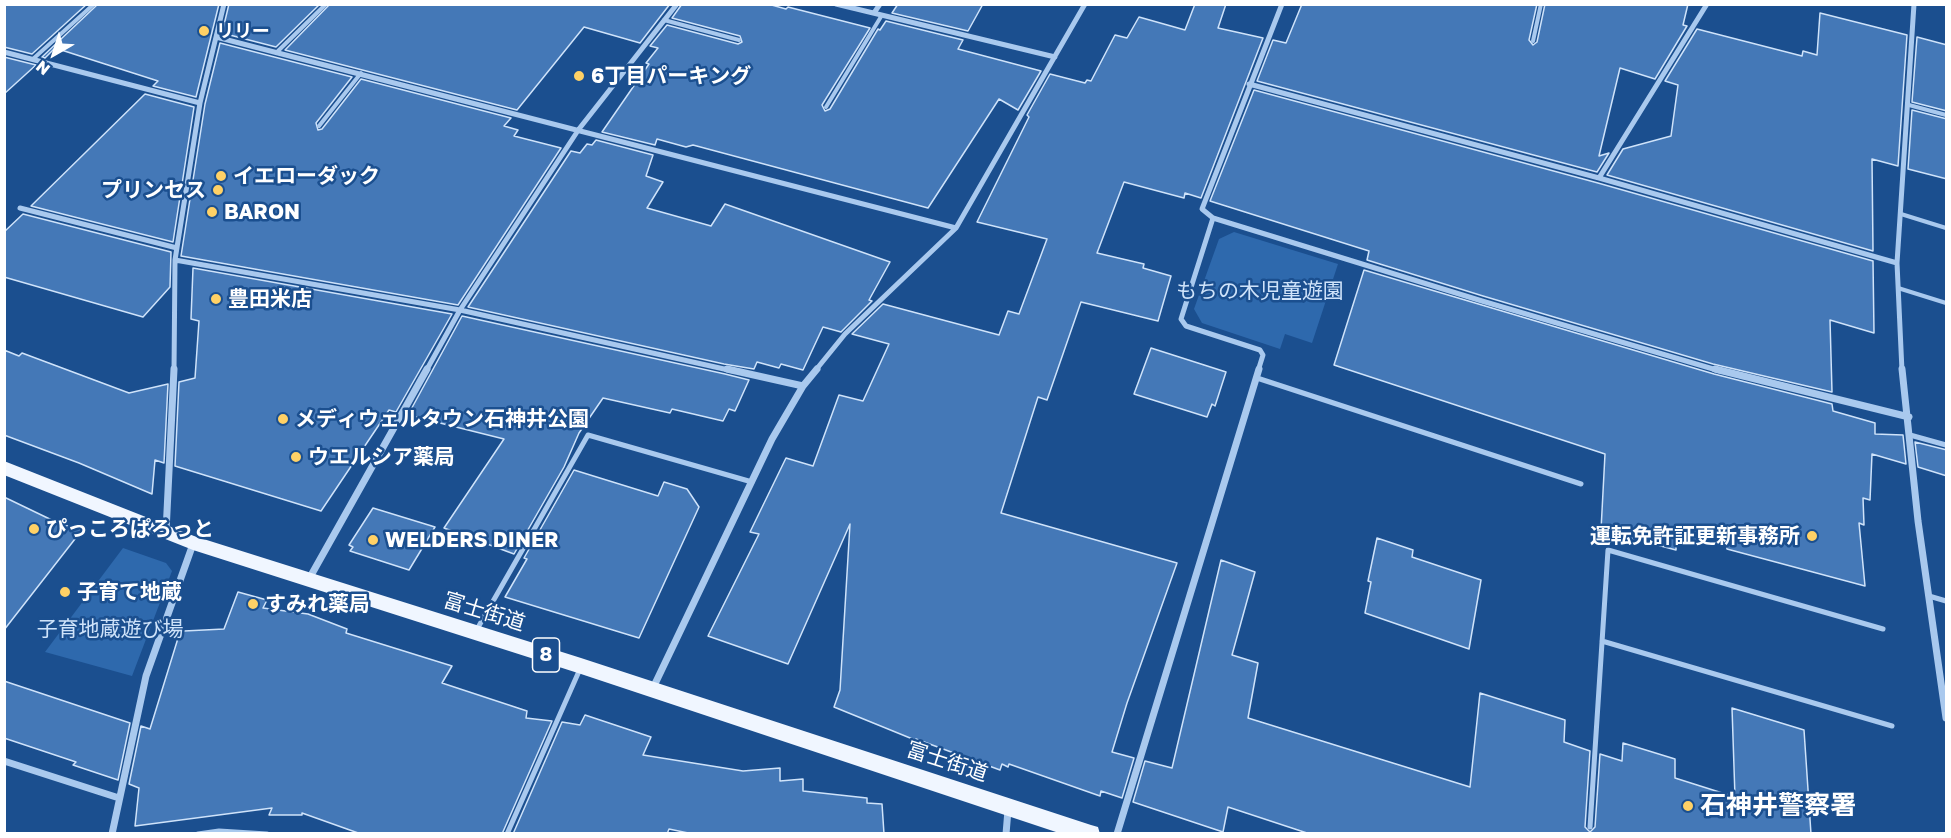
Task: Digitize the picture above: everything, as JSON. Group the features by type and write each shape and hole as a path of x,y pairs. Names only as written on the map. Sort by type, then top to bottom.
{"main road":[{"name":"富士街道","path":"4,468 193,543 581,666 1091,834"}],"street":[{"path":"166,532 176,339 174,290 177,248 200,103 224,4"},
{"path":"309,580 460,310 579,129 677,4"},
{"path":"836,4 1055,57"},
{"path":"874,13 879,4"},
{"path":"652,690 772,439 803,386 845,334 956,228 1085,4"},
{"path":"1282,4 1202,209 1213,218 1728,374 1909,417"},
{"path":"1599,178 1707,4"},
{"path":"1914,4 1897,264 1900,348 1929,596 1947,718"},
{"path":"216,37 278,51 956,228"},
{"path":"4,52 200,103"},
{"path":"1249,84 1599,178 1897,264"},
{"path":"20,208 177,248"},
{"path":"1116,834 1263,356 1260,350 1186,326 1181,319 1213,218"},
{"path":"176,260 460,310 803,386"},
{"path":"112,834 146,676 193,543"},
{"path":"4,761 119,798"},
{"path":"1006,834 1009,806"}],"lane":[{"path":"33,59 94,4"},
{"path":"278,51 326,4"},
{"path":"1533,40 1541,4"},
{"path":"826,107 882,15"},
{"path":"664,21 739,40"},
{"path":"318,126 361,73"},
{"path":"1909,105 1947,115"},
{"path":"1901,214 1947,228"},
{"path":"1898,288 1947,303"},
{"path":"1257,378 1581,484"},
{"path":"475,633 588,435 752,482"},
{"path":"1910,435 1947,445"},
{"path":"1590,827 1608,550 1883,628"},
{"path":"1929,596 1947,601"},
{"path":"1602,641 1892,726"},
{"path":"507,834 581,666"},
{"path":"198,834 219,831 267,834"}],"green space":[{"name":"もちの木児童遊園","path":"1234,232 1338,264 1312,343 1285,334 1280,349 1202,323 1194,309 1219,239"},
{"name":"子育地蔵遊び場","path":"123,548 166,563 172,571 132,676 45,652"}],"building":[{"path":"4,4 87,4 32,54 4,47"},
{"path":"98,4 219,4 196,97 153,86 158,81 55,48 45,58 42,57"},
{"path":"229,4 320,4 276,47 222,33"},
{"path":"330,4 670,4 640,43 584,27 517,110 285,50"},
{"path":"682,4 768,4 870,28 822,105 825,111 830,109 878,29 880,30 886,21 963,40 958,49 1041,71 1018,110 999,99 928,208 693,145 686,147 657,139 655,145 602,132 649,64 646,63 658,48 650,46 667,25 738,44 742,42 740,36 672,18"},
{"path":"898,4 983,4 968,31 892,13"},
{"path":"1195,4 1226,4 1218,28 1263,38 1201,198 1185,193 1184,198 1124,182 1097,253 1144,264 1143,268 1171,276 1158,321 1081,302 1047,400 1038,397 1001,513 1177,563 1112,752 1134,758 1122,798 1101,791 1100,796 1009,764 1008,767 1002,764 1000,770 915,740 834,707 840,690 850,524 788,664 708,636 759,534 750,532 786,458 813,466 839,395 863,401 889,344 852,334 883,304 999,335 1008,311 1019,314 1047,239 977,222 1029,117 1027,115 1050,74 1085,83 1087,80 1091,81 1115,35 1127,38 1139,17 1185,30"},
{"path":"1302,4 1537,4 1529,40 1533,45 1537,42 1545,4 1688,4 1683,25 1687,26 1655,79 1620,68 1599,156 1609,153 1597,172 1257,81 1273,40 1286,43"},
{"path":"1820,13 1907,35 1898,166 1872,159 1873,251 1607,175 1623,149 1671,136 1678,85 1665,81 1697,29 1802,56 1803,51 1817,55"},
{"path":"1917,37 1947,45 1947,111 1912,102"},
{"path":"220,43 352,77 316,123 318,130 322,129 361,79 511,118 504,126 518,130 514,136 561,148 458,305 181,256 205,104"},
{"path":"4,57 36,65 4,94"},
{"path":"1254,90 1598,183 1873,261 1874,333 1830,320 1832,392 1713,364 1483,296 1367,260 1369,251 1210,201"},
{"path":"145,94 194,107 173,242 31,206"},
{"path":"1912,110 1947,119 1947,179 1908,169"},
{"path":"596,140 653,155 646,176 663,182 647,208 711,226 725,204 890,262 869,300 872,301 841,332 823,327 803,370 781,364 779,368 757,362 754,369 724,364 468,307 571,151 580,153 587,144 592,145"},
{"path":"23,214 171,252 170,287 143,317 4,277 4,232"},
{"path":"193,268 452,314 396,412 389,410 321,511 175,466 179,382 195,378 199,321 191,319"},
{"path":"1364,270 1714,374 1832,404 1833,411 1875,423 1875,434 1903,435 1906,464 1872,454 1870,500 1863,498 1864,525 1859,523 1865,586 1727,549 1726,543 1708,544 1697,541 1697,544 1676,544 1676,550 1601,530 1605,454 1334,365"},
{"path":"462,316 749,380 735,411 729,409 723,421 672,409 670,413 603,398 579,433 564,467 514,554 444,528 504,439 408,415"},
{"path":"1151,348 1226,372 1215,406 1212,404 1207,417 1134,394"},
{"path":"4,350 19,356 22,353 129,393 168,384 164,463 155,460 152,494 4,435"},
{"path":"1915,442 1947,450 1947,476 1918,467"},
{"path":"574,470 658,496 664,482 687,489 699,507 639,638 505,597 527,559 524,558"},
{"path":"4,497 58,523 82,530 4,630"},
{"path":"373,508 435,527 409,570 350,551 353,547 349,545"},
{"path":"1377,538 1413,550 1412,557 1481,580 1469,649 1365,613 1371,582 1368,581"},
{"path":"1221,560 1255,572 1232,655 1258,663 1248,718 1470,787 1480,693 1565,720 1564,742 1590,751 1585,827 1590,832 1595,827 1600,754 1622,761 1623,743 1675,759 1675,778 1735,797 1732,708 1804,730 1811,834 1310,834 1228,807 1223,832 1133,802 1145,761 1172,768"},
{"path":"238,592 267,600 263,608 308,614 347,629 346,633 452,666 442,683 527,711 526,718 552,721 502,834 361,834 302,813 302,815 269,815 272,808 135,826 139,788 129,784 141,726 150,729 179,635 184,631 224,629"},
{"path":"4,681 130,723 118,780 73,765 76,762 4,738"},
{"path":"585,715 651,737 643,755 743,771 780,768 780,781 803,779 803,791 867,798 867,803 882,804 884,834 693,834 669,829 667,834 513,834 562,722 580,725"}],"place":[{"name":"リリー","path":"204,31"},
{"name":"6丁目パーキング","path":"579,76"},
{"name":"イエローダック","path":"221,176"},
{"name":"プリンセス","path":"218,190"},
{"name":"BARON","path":"212,212"},
{"name":"豊田米店","path":"216,299"},
{"name":"メディウェルタウン石神井公園","path":"283,419"},
{"name":"ウエルシア薬局","path":"296,457"},
{"name":"ぴっころぱろっと","path":"34,529"},
{"name":"運転免許証更新事務所","path":"1812,536"},
{"name":"WELDERS DINER","path":"373,540"},
{"name":"子育て地蔵","path":"65,592"},
{"name":"すみれ薬局","path":"253,604"},
{"name":"石神井警察署","path":"1688,806"}]}
